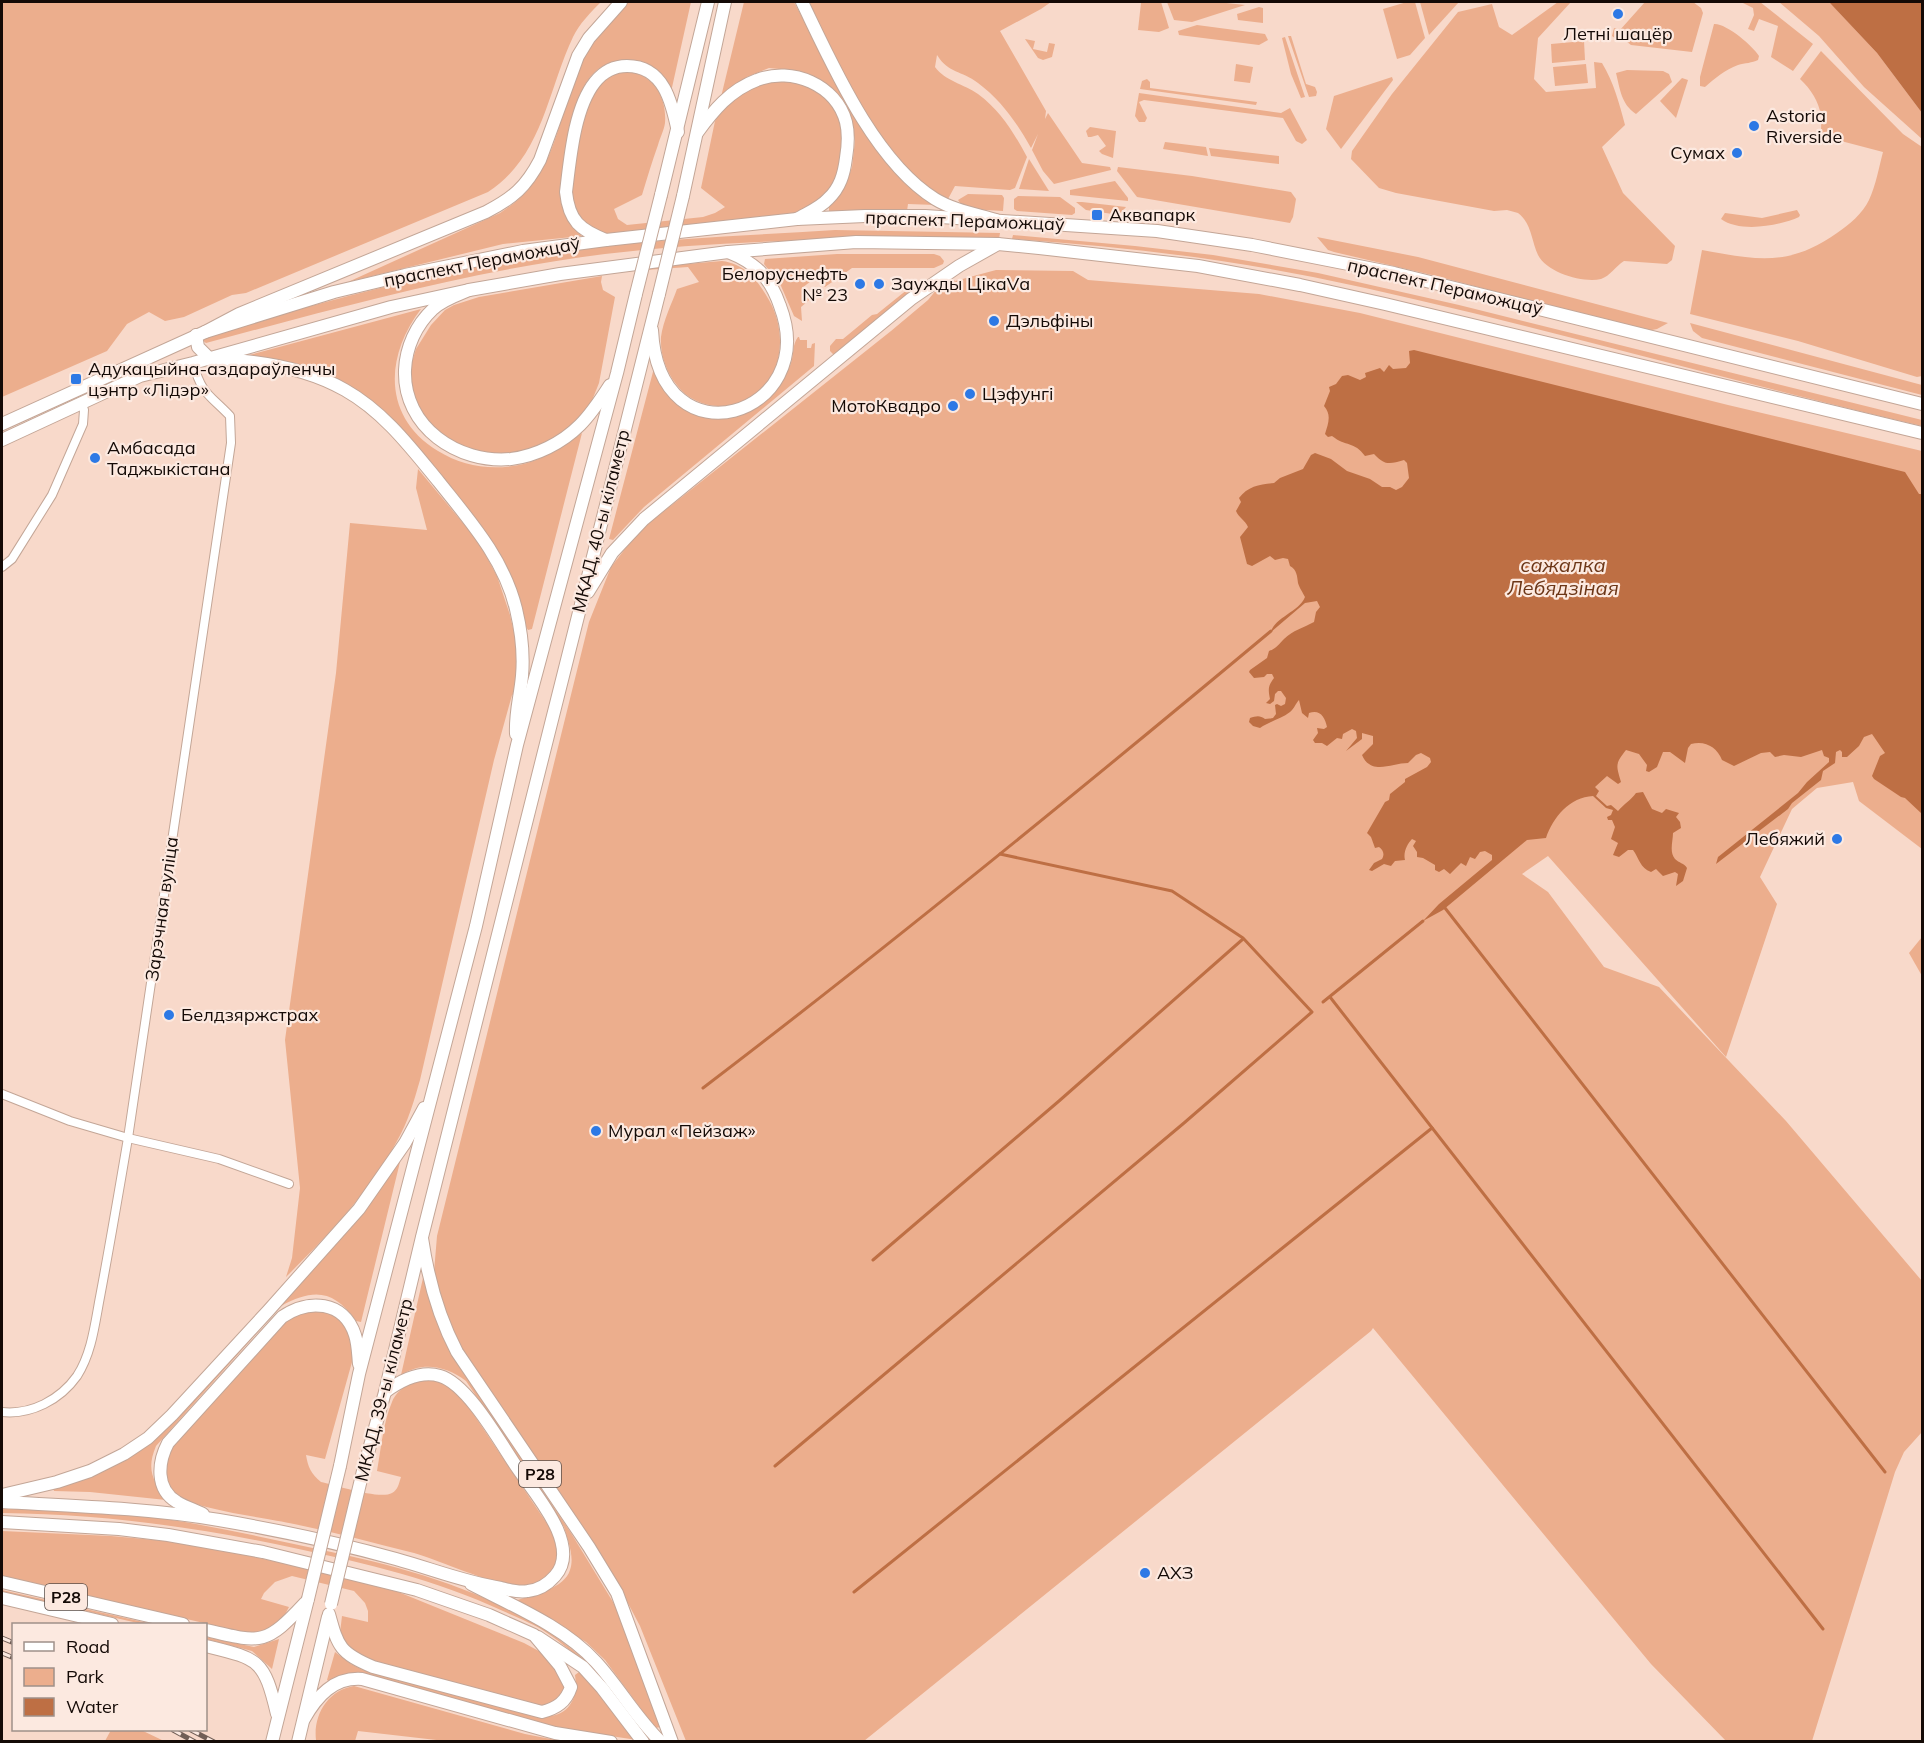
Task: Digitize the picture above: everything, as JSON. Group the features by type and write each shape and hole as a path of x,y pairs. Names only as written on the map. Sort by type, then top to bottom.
{"main road":[{"path":"517,745 515,714 522,674 522,653 516,611 509,586 494,556 467,516 382,416 344,389 313,376 266,363 210,359 198,347 201,334 239,314 486,212 518,192 531,177 540,160 578,56 589,38 621,2"},
{"name":"МКАД, 40-ы кіламетр","path":"448,1035 476,926 517,745 617,374 708,2"},
{"name":"МКАД, 40-ы кіламетр","path":"472,1039 683,196 725,2"},
{"path":"802,2 852,99 878,140 901,168 923,190 946,205 996,220"},
{"path":"606,240 590,234 574,219 566,192 579,117 595,82 606,71 620,66 634,66 648,71 659,80 673,105 678,132"},
{"path":"697,133 712,112 732,94 759,79 786,75 800,77 825,90 839,107 845,119 848,143 844,174 828,200 797,219"},
{"name":"праспект Пераможцаў","path":"2,424 201,334 334,292 523,251 797,219 865,216 925,216 1157,231 1242,244 1394,273 1923,404"},
{"name":"праспект Пераможцаў","path":"469,290 560,274 728,252 856,242 998,244 1198,266 1300,285 1923,433"},
{"path":"581,603 612,553 644,519 911,299 959,266 998,244"},
{"path":"652,318 653,343 660,372 677,397 704,412 718,414 748,407 761,397 773,384 783,367 787,353 786,324 779,302 764,275 745,259 728,252"},
{"path":"2,440 140,376 210,359 391,307 469,290"},
{"path":"469,290 434,308 414,335 406,361 407,391 417,416 425,428 450,447 462,453 492,459 520,457 547,448 578,427 591,413 617,374"},
{"name":"МКАД, 39-ы кіламетр","path":"273,1736 340,1466 359,1374 448,1035"},
{"name":"МКАД, 39-ы кіламетр","path":"299,1739 363,1471 385,1392 472,1039"},
{"path":"2,1495 57,1482 90,1471 124,1454 148,1438 244,1337 359,1209 405,1143 434,1091"},
{"name":"Р28","path":"422,1237 427,1270 443,1326 457,1352 589,1547 617,1593 672,1742"},
{"name":"Р28","path":"215,1519 175,1501 166,1490 160,1476 161,1456 168,1443 282,1317 293,1309 312,1304 322,1305 342,1316 355,1334 359,1374"},
{"name":"Р28","path":"385,1392 408,1379 428,1374 441,1376 454,1384 471,1401 544,1506 561,1539 564,1550 560,1569 554,1577 538,1589 525,1592 469,1583"},
{"name":"Р28","path":"2,1502 127,1509 215,1519 396,1559 469,1583 537,1618 572,1640 596,1662 661,1742"},
{"path":"3,1523 119,1529 168,1535 263,1552 417,1590 489,1615 534,1635 582,1667 602,1688 644,1742"},
{"name":"Р28","path":"2,1582 179,1623"},
{"name":"Р28","path":"2,1598 108,1623"},
{"path":"207,1630 246,1639 262,1638 285,1625 307,1600"},
{"path":"330,1609 337,1641 346,1654 361,1662 542,1712 561,1705 571,1687 560,1666 534,1635"},
{"path":"207,1646 246,1657 256,1663 266,1675 278,1718"},
{"path":"304,1719 312,1705 328,1688 345,1680 362,1679 444,1704 555,1732 611,1742"}],"street":[{"name":"Зарэчная вуліца","path":"2,1412 29,1411 56,1398 69,1387 78,1374 93,1333 111,1242 231,443 230,416 203,391 193,363"},
{"path":"2,567 12,559 52,495 83,424 84,410 81,402"},
{"path":"2,1094 70,1121 128,1138 219,1159 289,1184"}],"green space":[{"path":"2,2 601,2 589,14 573,37 532,142 521,160 488,192 246,293 232,295 184,317 165,321 149,312 127,324 107,351 2,397"},
{"path":"628,2 691,2 671,92 662,76 633,66 611,63 595,72 581,94 572,121 561,196 566,216 582,236 503,244 348,282 500,213 524,194 548,158 584,54 601,30"},
{"path":"744,2 794,2 860,125 936,205 908,204 907,211 829,212 829,206 846,184 852,167 855,141 851,120 824,83 799,71 769,68 747,77 721,97"},
{"path":"805,2 1051,2 1000,31 1046,111 1045,119 1048,113 1082,163 1110,167 1111,170 1054,184 1043,171 1032,150 1038,134 1031,148 1014,121 994,97 972,79 946,66 937,55 935,67 939,72 978,94 994,108 1012,131 1027,157 1015,188 1010,190 955,186 948,199 923,182 901,162 881,138 847,84"},
{"path":"1161,2 1169,28 1159,32 1138,30 1141,3"},
{"path":"1167,2 1217,2 1245,5 1192,22 1174,20"},
{"path":"1415,2 1425,38 1410,55 1397,59 1383,9"},
{"path":"1420,2 1459,2 1429,35"},
{"path":"1558,2 1571,2 1538,38 1534,79 1546,92 1596,88 1594,62 1602,63 1613,86 1625,125 1602,147 1623,193 1675,246 1672,260 1667,264 1624,261 1607,276 1593,280 1566,275 1549,267 1538,255 1529,227 1518,213 1507,210 1494,211 1379,188 1351,159 1352,151 1392,94 1458,12 1492,4 1499,27 1512,35"},
{"path":"1645,2 1693,2 1701,8 1703,13 1692,52 1631,45 1622,38 1616,39 1612,36 1614,28 1620,30"},
{"path":"1741,2 1760,2 1813,44 1793,71 1771,57 1778,26 1759,19 1754,31 1748,29 1754,15 1753,8"},
{"path":"1779,2 1829,2 1877,53 1922,113 1922,139 1864,87 1819,36"},
{"path":"1259,7 1263,8 1263,23 1238,20 1237,14"},
{"path":"1714,24 1725,27 1739,36 1759,56 1758,60 1729,69 1705,87 1700,86 1700,77"},
{"path":"1197,25 1265,34 1268,40 1259,45 1179,35 1178,31"},
{"path":"1288,36 1291,36 1306,84 1315,87 1316,96 1309,97"},
{"path":"1285,37 1305,97 1301,98 1291,74 1282,38"},
{"path":"1025,39 1035,41 1033,49 1047,52 1049,43 1055,44 1052,57 1043,60 1038,58"},
{"path":"1584,41 1585,60 1552,63 1551,44"},
{"path":"1821,51 1903,134 1922,147 1922,376 1917,377 1798,341 1690,314 1702,250 1756,258 1788,256 1820,244 1837,233 1859,214 1869,200 1883,152 1822,136 1818,106 1811,91 1800,79"},
{"path":"1236,64 1253,67 1250,83 1234,81"},
{"path":"1586,64 1588,83 1555,86 1553,67"},
{"path":"1627,70 1663,71 1669,74 1672,82 1636,114 1624,101 1616,73"},
{"path":"629,71 645,78 657,89 664,105 665,123 642,195 614,209 618,219 627,225 703,217 725,207 701,188 715,121 722,109 735,96 772,79 797,82 823,95 837,112 844,132 838,176 826,196 803,211 784,216 615,234 590,228 578,217 574,205 574,168 582,125 595,89 603,79 618,72"},
{"path":"1392,77 1393,80 1341,149 1326,129 1334,96"},
{"path":"1682,78 1688,80 1676,118 1660,101"},
{"path":"1147,79 1150,82 1150,88 1257,102 1256,105 1140,89 1142,81"},
{"path":"1139,93 1281,113 1290,108 1307,140 1302,144 1296,141 1283,118 1144,100 1139,102 1147,118 1145,122 1139,122 1135,116"},
{"path":"1090,127 1116,131 1113,158 1099,151 1106,146 1098,135 1088,137 1086,131"},
{"path":"1165,142 1206,147 1208,156 1163,149"},
{"path":"1209,148 1279,156 1279,164 1211,156"},
{"path":"1029,159 1049,191 1019,189"},
{"path":"1118,167 1291,192 1296,199 1293,217 1290,223 1137,197 1117,171"},
{"path":"1115,181 1128,201 1070,195 1070,190"},
{"path":"968,194 1002,195 1004,198 1003,211 963,207 958,200"},
{"path":"1018,196 1060,197 1075,208 1075,213 1072,215 1017,211 1014,209 1014,199"},
{"path":"1076,202 1126,207 1119,215 1086,210"},
{"path":"1797,210 1799,217 1760,227 1738,226 1721,219 1725,213 1762,218"},
{"path":"835,230 1000,233 999,239 753,242 605,254 454,280 206,343 202,340 205,335 353,295 503,261 633,243"},
{"path":"1013,235 1213,255 1318,273 1459,305 1922,420 1922,426 1466,311 1313,277 1163,253 1012,239"},
{"path":"1317,237 1418,257 1668,323 1647,331 1334,252 1328,250"},
{"path":"837,254 934,254 940,256 944,261 943,264 934,268 852,268 825,287 822,283 829,276 824,271 802,288 807,296 812,293 815,295 801,307 802,321 794,316 781,286 764,264 765,259"},
{"path":"722,261 745,270 760,286 774,310 780,333 780,344 776,367 764,387 743,402 718,406 695,400 685,393 672,379 663,356 662,331 677,289 699,282 688,267 603,273 603,271"},
{"path":"996,270 1073,271 1088,280 1259,294 1360,313 1922,451 1922,849 1859,801 1853,782 1817,788 1792,809 1760,877 1777,904 1726,1057 1548,856 1522,874 1548,892 1604,967 1659,987 1786,1121 1922,1281 1922,1432 1904,1452 1895,1472 1812,1741 1726,1741 1651,1664 1373,1328 864,1741 686,1741 640,1626 620,1588 462,1350 447,1322 434,1272 437,1236 589,622 611,567 639,531 891,331 928,300 949,277 955,281"},
{"path":"602,276 603,290 615,297 599,383 591,403 571,427 542,447 505,458 455,448 419,413 410,381 411,365 416,349 431,325 445,310 479,297"},
{"path":"908,289 915,289 835,356 830,351 830,346 836,339 843,339"},
{"path":"421,309 409,327 401,346 396,366 395,385 399,404 407,421 420,437 438,451 456,460 474,465 503,467 532,462 582,433 532,629 528,630 525,625 518,596 507,569 477,521 439,477 359,395 346,384 323,372 246,356"},
{"path":"1690,323 1922,385 1922,395 1702,338 1693,331"},
{"path":"798,337 800,340 807,340 807,348 811,348 815,343 814,366 644,507 613,540 609,539 654,368 669,394 679,404 703,416 730,417 759,405 778,388 791,363"},
{"path":"418,469 478,541 497,576 510,615 519,654 517,693 512,695 494,760 420,1080 408,1119 386,1160 361,1196 286,1277 292,1258 300,1188 285,1040 336,673 350,523 427,530 416,488"},
{"path":"1922,937 1922,976 1909,953"},
{"path":"398,1160 400,1162 361,1322 356,1321 340,1303 323,1295 304,1296 281,1306 156,1446 151,1468 152,1474 166,1500 90,1492 54,1491 53,1488 136,1452"},
{"path":"423,1278 439,1327 453,1356 571,1533 613,1602 624,1624 661,1727 655,1728 605,1660 586,1642 517,1600 547,1590 562,1582 571,1565 569,1542 564,1527 466,1381 450,1372 434,1367 418,1368 401,1375"},
{"path":"320,1306 346,1323 354,1349 325,1459 306,1455 309,1467 315,1476 321,1482 346,1489 378,1495 394,1492 401,1477 377,1471 384,1427 392,1402 401,1390 415,1382 430,1381 445,1384 466,1403 552,1531 559,1559 546,1578 531,1586 508,1585 414,1553 309,1527 201,1505 188,1501 174,1492 166,1476 168,1451 282,1318"},
{"path":"2,1508 109,1513 171,1520 240,1532 382,1564 456,1586 491,1601 557,1638 587,1664 552,1637 526,1621 452,1590 374,1567 258,1541 185,1528 76,1516 2,1513"},
{"path":"2,1531 111,1536 188,1543 359,1579 386,1587 524,1643 548,1656 564,1679 565,1695 540,1709 354,1655 340,1633 342,1616 368,1622 365,1603 354,1591 292,1576 275,1582 261,1599 289,1607 286,1613 274,1625 251,1634 2,1576"},
{"path":"2,1590 148,1623 138,1623 2,1592"},
{"path":"207,1637 254,1647 279,1639 272,1669 252,1651 207,1639"},
{"path":"335,1652 363,1670 538,1716 556,1715 569,1707 575,1693 575,1675 579,1672 593,1685 637,1740 558,1728 359,1674 343,1675 330,1682 327,1680"},
{"path":"354,1686 525,1734 561,1741 445,1741 358,1731 355,1741 316,1740 317,1722 324,1705 337,1693"},
{"path":"110,1731 143,1731 164,1741 105,1741"}],"water":[{"path":"1829,2 1922,2 1922,113 1877,53"},
{"name":"сажалка Лебядзіная","path":"1414,350 1905,472 1919,494 1922,494 1922,814 1905,798 1872,776 1880,756 1885,753 1872,734 1864,737 1859,746 1847,757 1842,757 1840,750 1836,752 1835,763 1823,771 1821,780 1792,803 1788,809 1716,864 1718,857 1798,793 1829,762 1829,758 1824,756 1822,750 1801,757 1784,755 1775,757 1770,752 1761,753 1734,766 1722,760 1717,751 1710,746 1696,743 1691,744 1688,748 1685,763 1670,752 1663,752 1657,767 1649,772 1646,771 1647,765 1639,754 1626,750 1618,765 1621,782 1618,784 1607,776 1595,787 1599,791 1596,796 1607,806 1611,805 1618,811 1636,793 1643,792 1652,809 1662,813 1666,809 1679,813 1676,817 1681,828 1673,833 1672,850 1675,859 1687,868 1683,881 1676,886 1678,874 1675,872 1663,876 1656,869 1651,872 1647,870 1633,850 1628,850 1619,857 1613,855 1618,843 1611,839 1615,827 1612,820 1608,820 1607,817 1613,810 1606,808 1593,796 1585,797 1570,804 1558,816 1546,838 1527,840 1443,910 1423,921 1439,904 1492,860 1492,855 1485,851 1480,852 1475,859 1470,857 1466,866 1461,863 1450,874 1444,869 1439,872 1435,870 1435,865 1417,857 1413,846 1416,841 1412,839 1406,849 1405,860 1395,861 1391,866 1384,864 1372,871 1369,870 1374,863 1382,859 1383,854 1379,847 1375,848 1367,833 1385,802 1389,800 1390,794 1405,782 1405,779 1427,767 1431,762 1430,758 1421,753 1408,763 1376,767 1366,761 1362,755 1373,744 1373,736 1362,733 1362,739 1346,751 1357,738 1356,731 1352,729 1343,734 1342,739 1337,738 1327,746 1315,743 1313,740 1318,733 1317,728 1327,727 1325,720 1316,712 1309,713 1308,718 1302,713 1299,700 1290,712 1260,728 1249,722 1250,718 1256,716 1265,719 1273,718 1276,714 1275,705 1285,704 1286,698 1281,691 1278,691 1274,701 1270,704 1266,703 1270,699 1269,688 1274,678 1272,674 1267,674 1264,677 1254,678 1250,670 1267,658 1269,651 1276,648 1287,636 1314,622 1316,612 1320,607 1317,601 1305,603 1271,632 1277,622 1298,607 1305,597 1288,559 1275,560 1270,556 1252,566 1247,564 1240,537 1248,527 1236,511 1241,502 1239,498 1250,488 1274,483 1280,478 1303,469 1311,455 1315,453 1331,459 1347,471 1370,479 1382,487 1396,490 1402,487 1409,478 1407,463 1404,460 1385,462 1374,454 1365,456 1353,446 1332,436 1328,437 1325,434 1329,416 1324,406 1330,391 1329,387 1336,384 1342,376 1348,375 1360,380 1366,377 1365,373 1380,368 1384,372 1389,365 1393,369 1406,368 1410,363 1409,351"}],"waterway":[{"path":"703,1088 989,863 1271,631"},
{"path":"775,1466 1184,1123 1312,1012 1243,938 1172,891 1000,854"},
{"path":"1445,908 1885,1472"},
{"path":"1323,1002 1423,921"},
{"path":"873,1260 1243,939"},
{"path":"1330,997 1823,1629"},
{"path":"854,1592 1432,1128"}],"railway":[{"path":"2,1638 12,1642"},
{"path":"2,1653 12,1657"},
{"path":"175,1731 195,1742"},
{"path":"193,1731 214,1742"}],"place":[{"name":"Летні шацёр","path":"1618,14"},
{"name":"Astoria Riverside","path":"1754,126"},
{"name":"Сумах","path":"1737,153"},
{"name":"Аквапарк","path":"1097,215"},
{"name":"Белоруснефть № 23","path":"860,284"},
{"name":"Заужды ЦікаVа","path":"879,284"},
{"name":"Дэльфіны","path":"994,321"},
{"name":"Адукацыйна-аздараўленчы цэнтр «Лідэр»","path":"76,379"},
{"name":"Цэфунгі","path":"970,394"},
{"name":"МотоКвадро","path":"953,406"},
{"name":"Амбасада Таджыкістана","path":"95,458"},
{"name":"Лебяжий","path":"1837,839"},
{"name":"Белдзяржстрах","path":"169,1015"},
{"name":"Мурал «Пейзаж»","path":"596,1131"},
{"name":"АХЗ","path":"1145,1573"}]}
